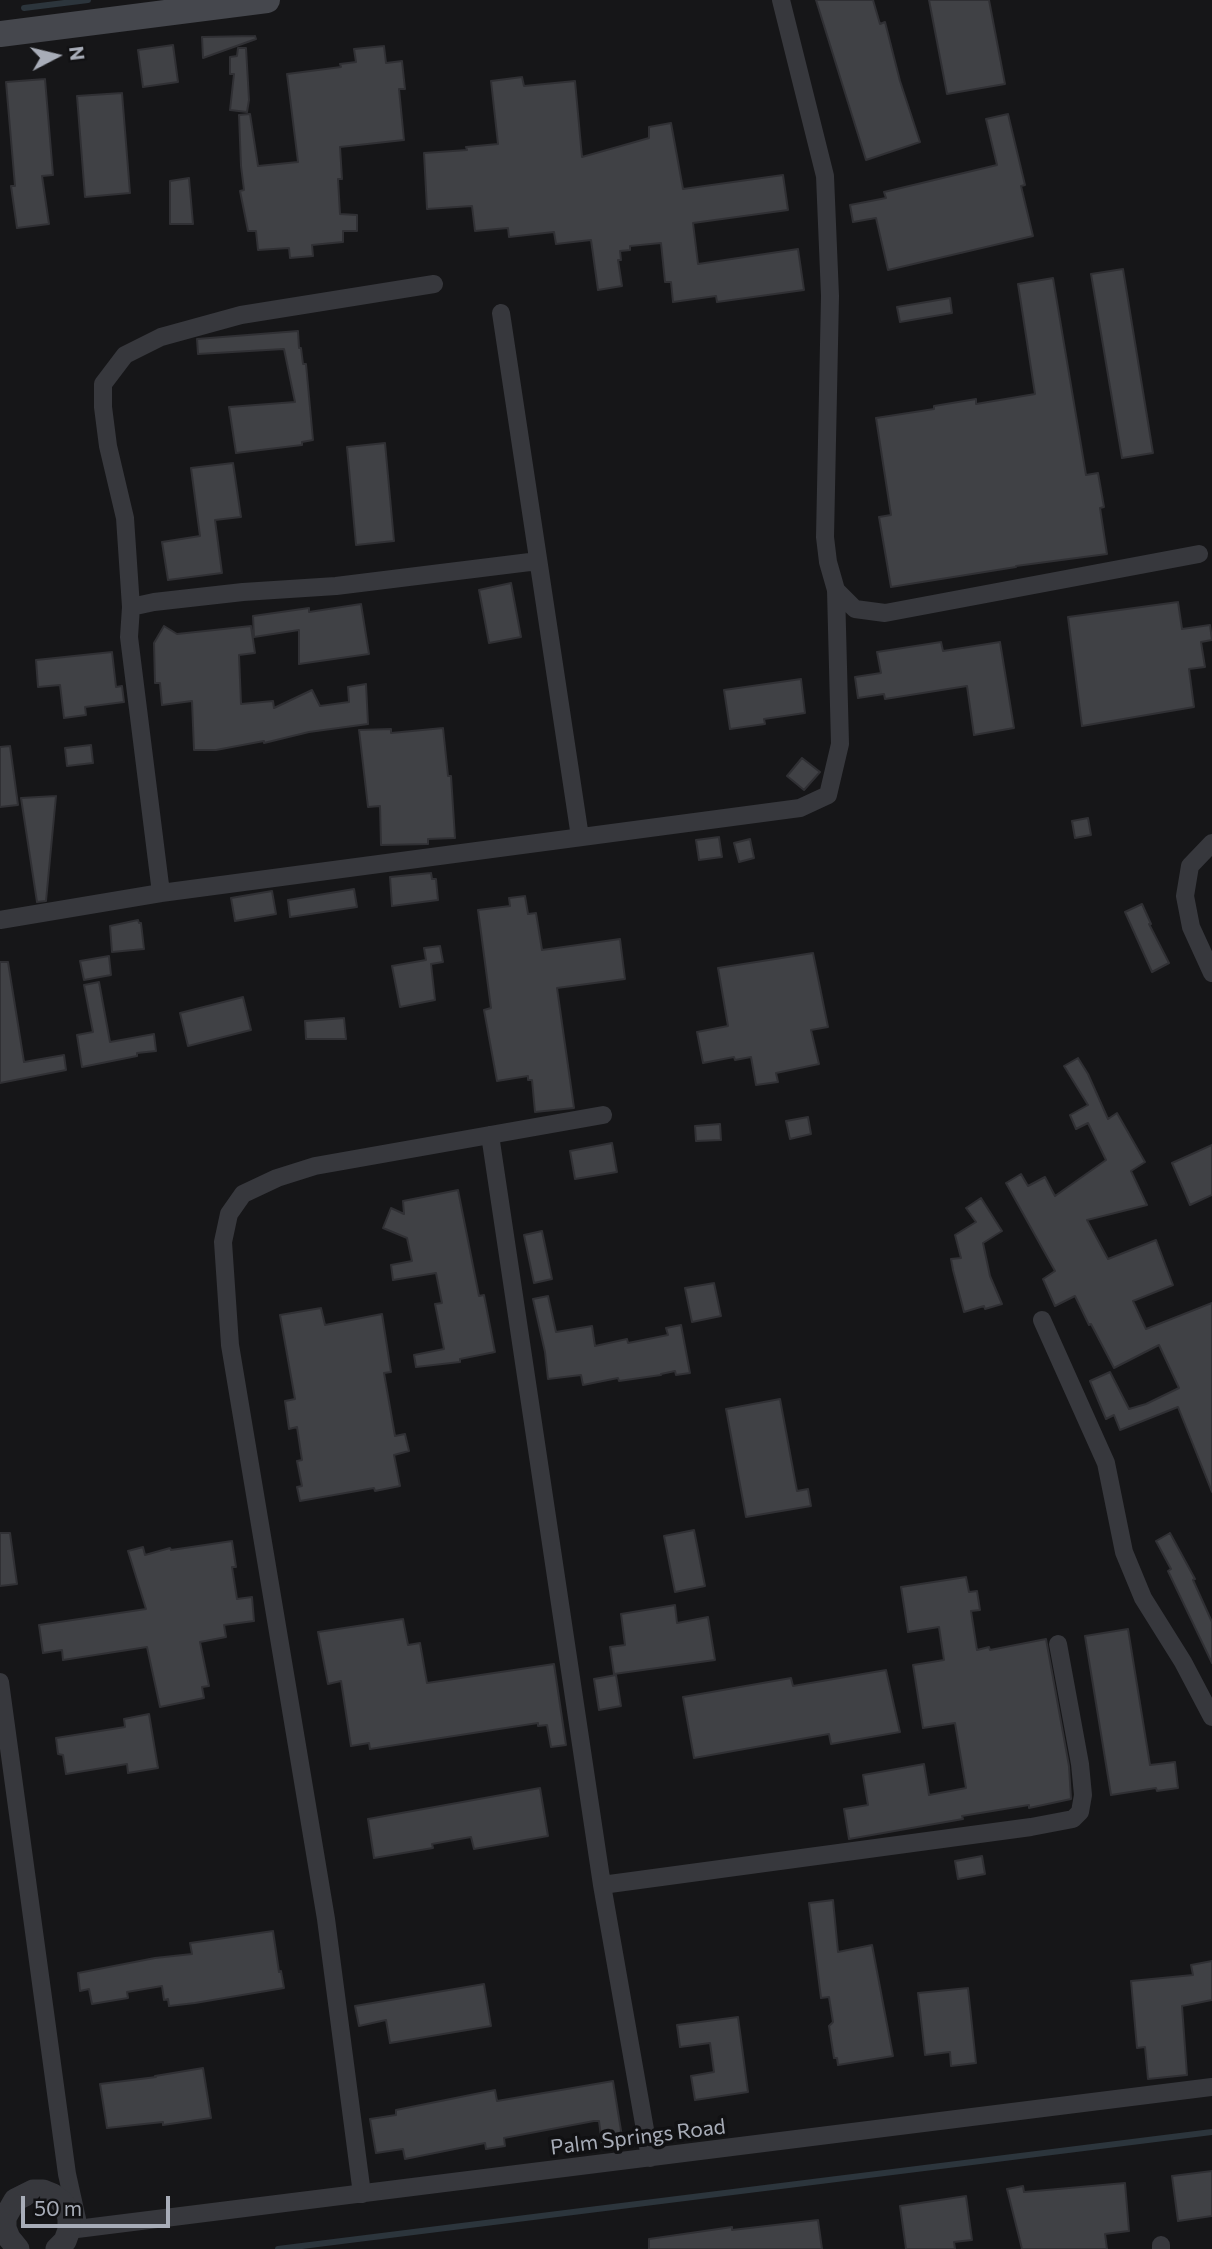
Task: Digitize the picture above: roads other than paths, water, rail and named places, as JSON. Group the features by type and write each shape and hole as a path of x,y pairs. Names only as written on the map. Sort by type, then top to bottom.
{"main road":[{"path":"0,34 138,8 267,0"}],"street":[{"path":"0,920 161,893 800,808 828,795 840,744 836,590 828,562 825,537 830,296 825,176 781,0"},
{"path":"161,893 129,637 131,607 125,518 108,446 103,384 125,355 161,337 241,315 434,284"},
{"path":"501,313 580,837"},
{"path":"836,590 855,609 885,613 1199,554"},
{"path":"131,607 218,595 336,586 538,561"},
{"path":"1212,843 1190,866 1185,896 1191,927 1212,973"},
{"path":"362,2194 324,1905 230,1345 223,1242 229,1214 243,1194 277,1178 315,1166 603,1115"},
{"path":"489,1135 602,1885 650,2158"},
{"path":"1042,1320 1106,1463 1124,1552 1143,1598 1183,1662 1212,1717"},
{"path":"602,1885 1073,1819 1080,1812 1083,1795 1080,1764 1058,1644"},
{"path":"0,1682 67,2174 69,2236"},
{"name":"Palm Springs Road","path":"69,2236 362,2194 1212,2087"},
{"path":"18,2249 9,2238 3,2218 15,2200 23,2194 43,2191 61,2201 69,2219 69,2236"}],"waterway":[{"path":"24,8 88,0"},
{"path":"278,2249 1212,2132"}]}
